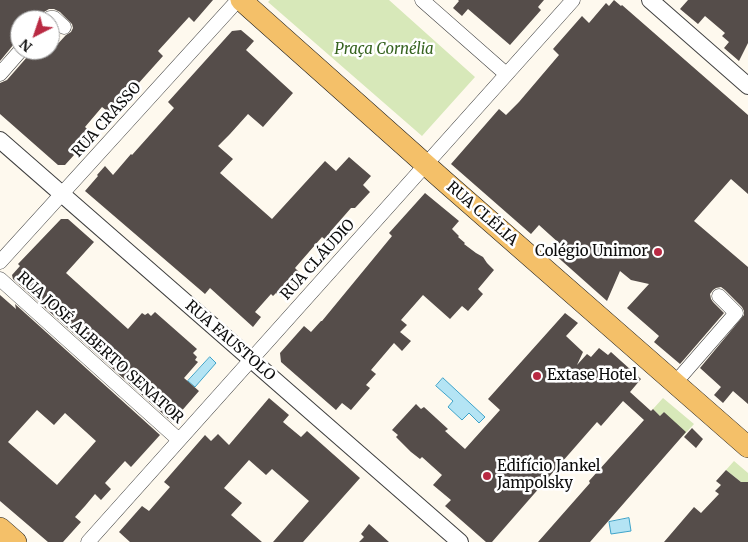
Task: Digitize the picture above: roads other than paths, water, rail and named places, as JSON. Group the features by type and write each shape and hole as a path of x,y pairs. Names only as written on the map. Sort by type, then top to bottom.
{"main road":[{"name":"RUA CLÉLIA","path":"239,0 748,447"},
{"path":"0,528 16,542"}],"street":[{"name":"RUA CRASSO","path":"0,262 239,0"},
{"path":"422,0 506,74"},
{"name":"RUA CLÁUDIO","path":"88,542 573,0"},
{"path":"650,0 748,86"},
{"path":"60,23 64,27"},
{"path":"0,74 12,60"},
{"name":"RUA FAUSTOLO","path":"0,140 460,542"},
{"name":"RUA JOSÉ ALBERTO SENATOR","path":"0,279 179,440"},
{"path":"675,383 736,313 718,296"}],"water":[{"path":"210,357 216,363 195,387 188,381"},
{"path":"443,378 485,417 479,423 469,413 462,420 448,407 453,401 436,386"},
{"path":"629,518 631,531 611,534 609,522"}],"place":[{"name":"Colégio Unimor","path":"658,252"},
{"name":"Extase Hotel","path":"537,376"},
{"name":"Edifício Jankel Jampolsky","path":"487,476"}],"park label":[{"name":"Praça Cornélia","path":"384,50"}]}
